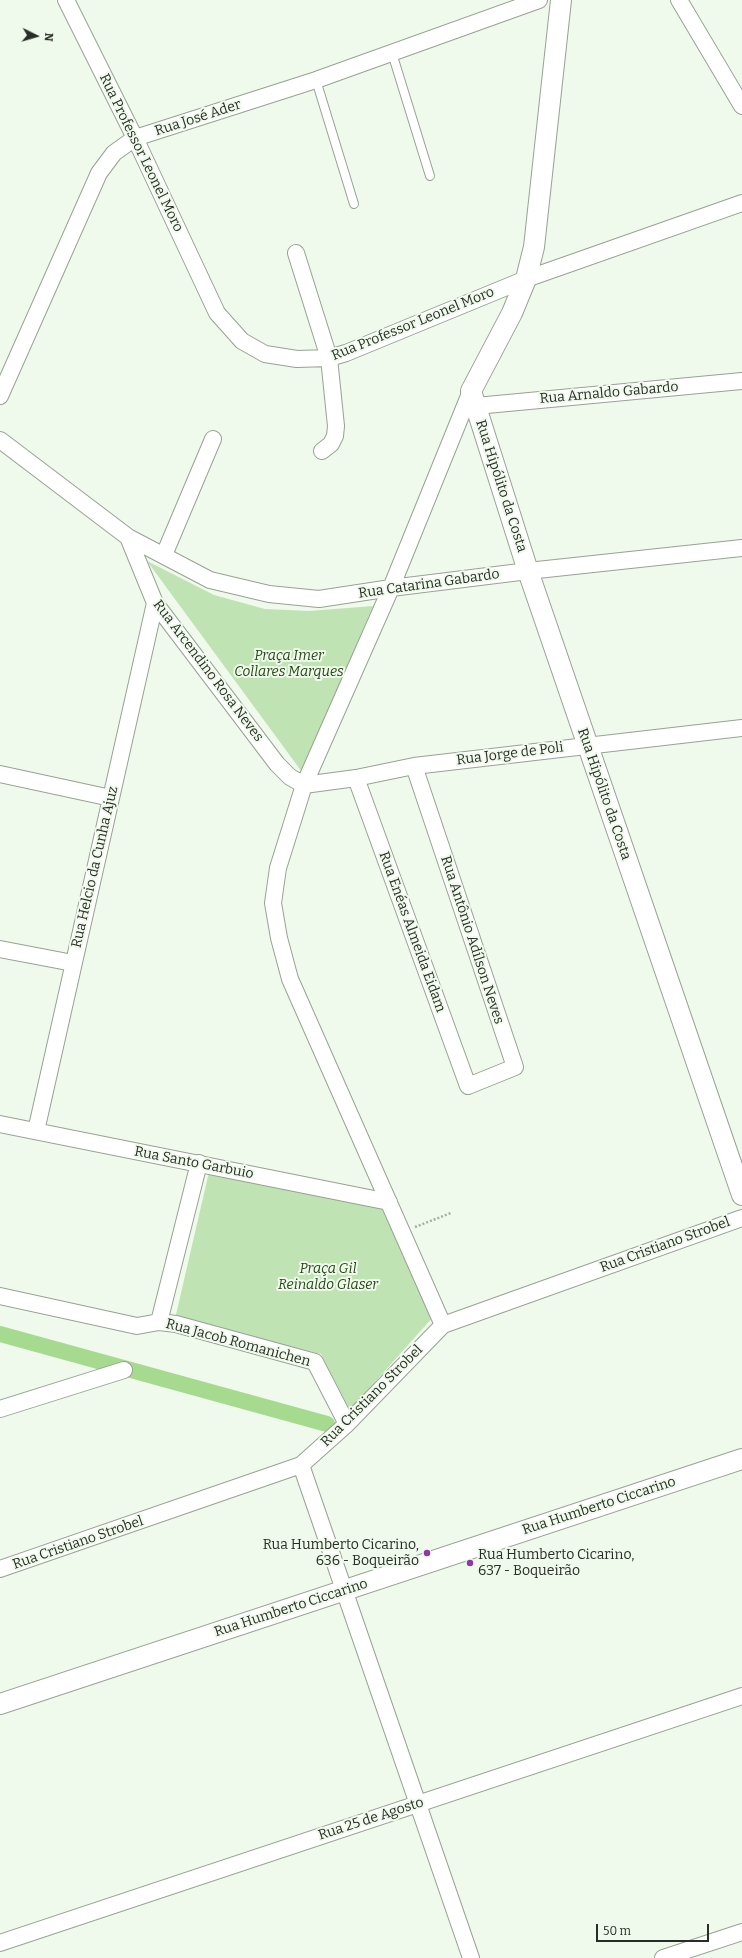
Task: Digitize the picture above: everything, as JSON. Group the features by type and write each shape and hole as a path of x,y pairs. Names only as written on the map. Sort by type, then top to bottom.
{"street":[{"name":"Rua Professor Leonel Moro","path":"66,0 135,138 217,313 242,341 265,354 297,359 329,358 346,353 526,279 742,203"},
{"name":"Rua José Ader","path":"0,396 99,173 114,153 135,138 316,80 539,0"},
{"path":"442,1325 290,979 279,938 273,904 278,868 304,785 526,279 534,247 561,0"},
{"path":"680,0 742,106"},
{"path":"296,253 329,358 336,426 335,436 331,444 322,451"},
{"name":"Rua Arnaldo Gabardo","path":"473,399 742,381"},
{"name":"Rua Hipólito da Costa","path":"473,399 528,571 742,1195"},
{"path":"0,440 128,538"},
{"path":"164,555 213,440"},
{"name":"Rua Catarina Gabardo","path":"128,538 164,555 210,580 269,594 319,599 391,588 528,571 742,548"},
{"name":"Rua Arcendino Rosa Neves","path":"128,538 154,603 277,764 290,777 304,785"},
{"name":"Rua Helcio da Cunha Ajuz","path":"36,1131 154,603"},
{"name":"Rua Jorge de Poli","path":"304,785 356,778 414,766 742,728"},
{"name":"Rua Antônio Adílson Neves","path":"414,766 515,1067 468,1086"},
{"path":"0,774 111,798"},
{"name":"Rua Enéas Almeida Eidam","path":"356,778 468,1086"},
{"path":"0,950 73,963"},
{"name":"Rua Santo Garbuio","path":"0,1124 388,1202"},
{"path":"159,1322 199,1164"},
{"name":"Rua Cristiano Strobel","path":"0,1569 301,1465 346,1424 442,1325 742,1218"},
{"name":"Rua Jacob Romanichen","path":"0,1296 137,1326 159,1322 176,1324 315,1362 346,1424"},
{"path":"0,1409 124,1370"},
{"name":"Rua Humberto Ciccarino","path":"0,1704 742,1459"},
{"path":"301,1465 471,1958"},
{"name":"Rua 25 de Agosto","path":"0,1943 742,1696"},
{"path":"663,1958 742,1932"}],"lane":[{"path":"392,53 430,176"},
{"path":"316,80 354,204"}],"path":[{"path":"402,1232 451,1213"}],"green space":[{"name":"Praça Imer Collares Marques","path":"147,561 214,595 265,609 309,611 373,606 302,772"},
{"name":"Praça Gil Reinaldo Glaser","path":"209,1172 382,1209 433,1317 350,1410 321,1354 175,1319"}],"waterway":[{"path":"0,1334 327,1424"}],"place":[{"name":"Rua Humberto Cicarino, 636 - Boqueirão","path":"427,1553"},
{"name":"Rua Humberto Cicarino, 637 - Boqueirão","path":"470,1563"}]}
